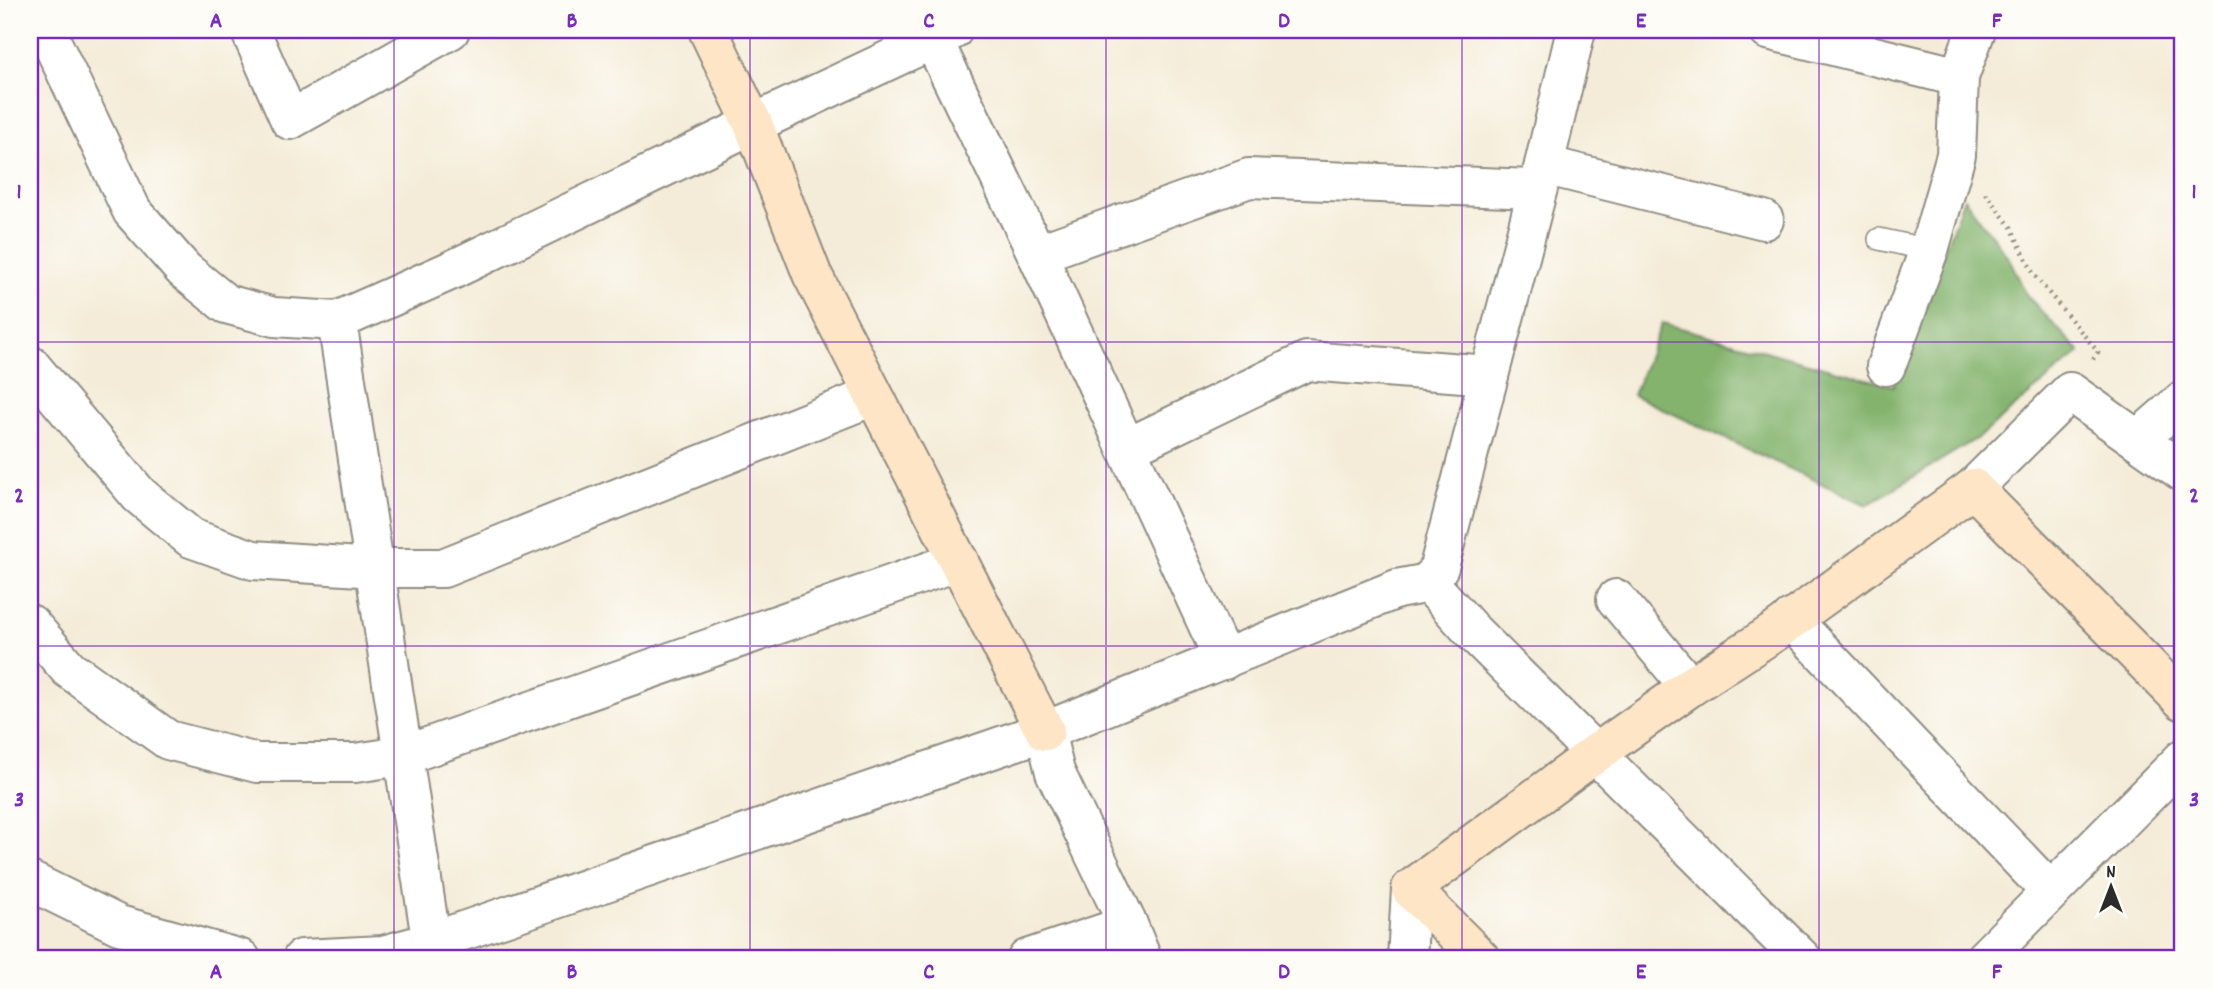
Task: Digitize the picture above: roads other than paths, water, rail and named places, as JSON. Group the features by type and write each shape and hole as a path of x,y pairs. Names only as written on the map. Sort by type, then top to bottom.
{"street":[{"path":"46,30 132,211 184,270 226,304 274,317 337,321 452,270 943,35 1037,254 1224,660"},
{"path":"250,30 290,120 450,30"},
{"path":"708,30 753,124 812,274 1045,731 1055,772 1135,942 1027,959"},
{"path":"302,959 432,951 1045,731 1397,589 1429,583 1439,567 1576,30"},
{"path":"1768,30 1959,77"},
{"path":"1886,366 1929,250 1956,155 1959,77 1976,30"},
{"path":"1037,254 1249,178 1540,177 1764,220"},
{"path":"337,321 432,951"},
{"path":"1127,448 1307,361 1489,374"},
{"path":"38,389 139,495 191,538 253,560 376,568 443,568 873,396"},
{"path":"1411,889 1595,754 1791,619 1973,488 2070,392 2183,472"},
{"path":"2138,439 2183,400"},
{"path":"1973,488 2183,701"},
{"path":"30,624 69,669 168,740 257,763 355,763 402,756 958,561"},
{"path":"1429,583 1472,631 1802,959"},
{"path":"1616,599 1690,687"},
{"path":"1791,619 2050,891"},
{"path":"1984,959 2183,759"},
{"path":"30,881 119,925 241,959"},
{"path":"1407,959 1411,889"},
{"path":"1411,889 1481,959"}],"lane":[{"path":"1879,239 1929,250"}]}
